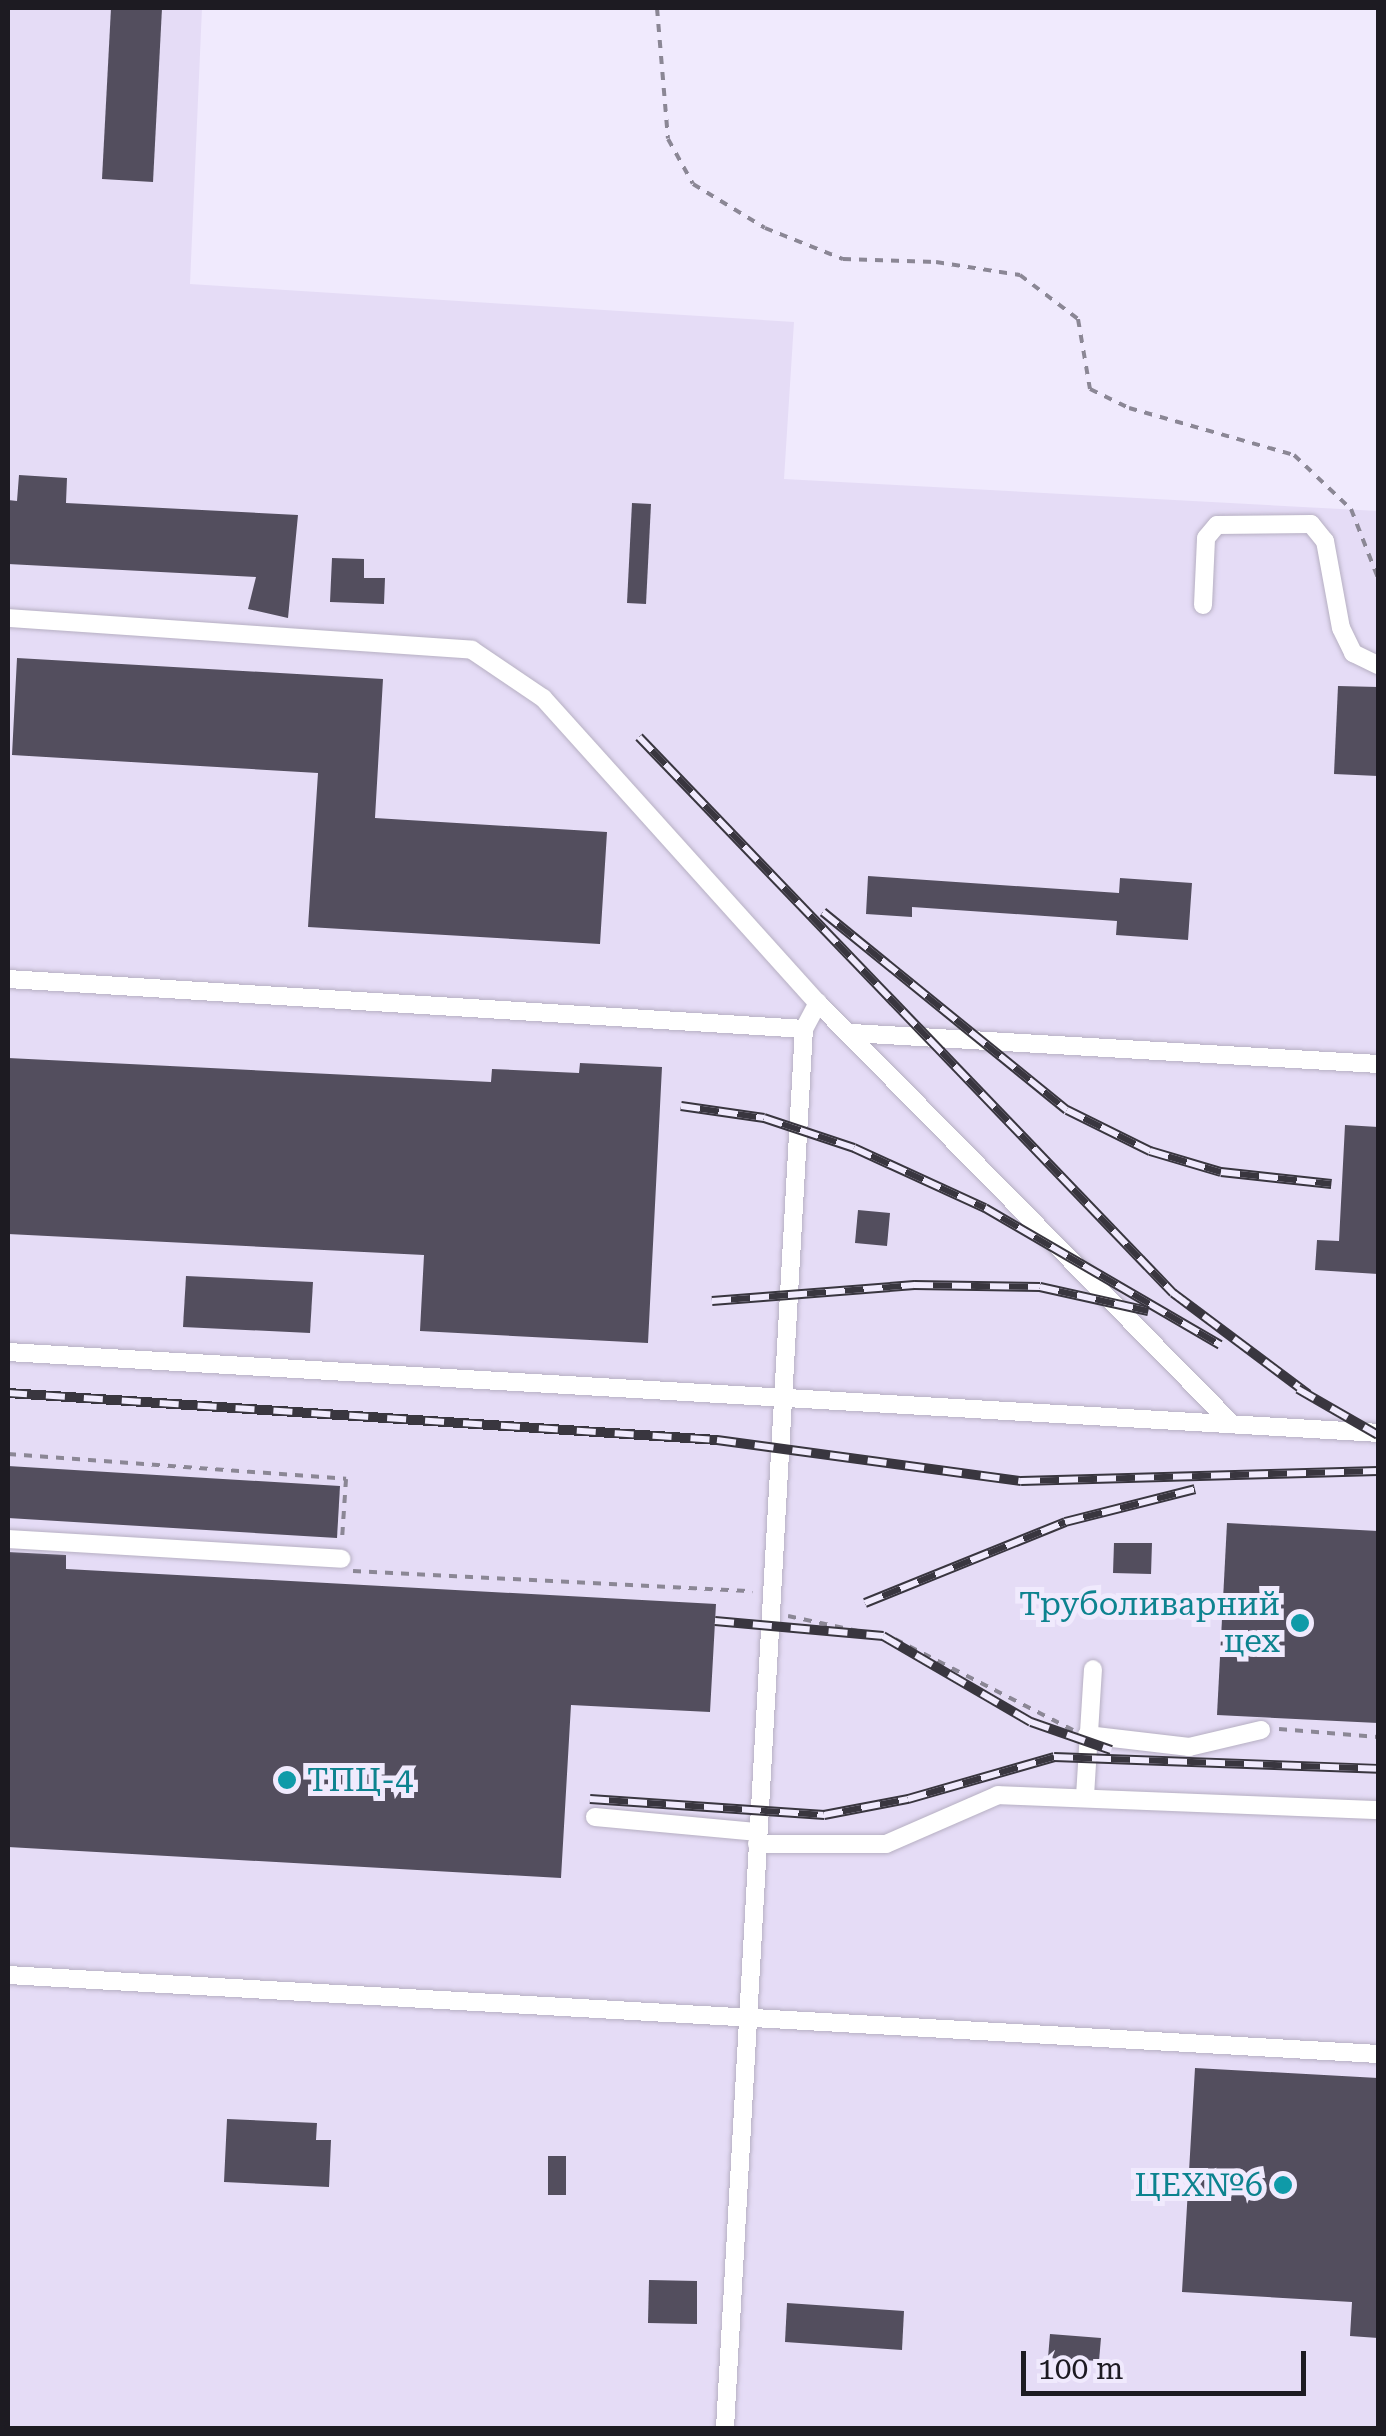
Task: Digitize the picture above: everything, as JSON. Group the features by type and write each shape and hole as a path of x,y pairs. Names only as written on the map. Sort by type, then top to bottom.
{"lane":[{"path":"1203,605 1206,538 1217,524 1312,524 1325,541 1341,628 1353,654 1378,664"},
{"path":"8,618 472,650 543,698 818,1004 852,1033 1232,1424"},
{"path":"8,979 804,1029"},
{"path":"725,2428 804,1029 818,1004"},
{"path":"852,1033 1378,1064"},
{"path":"8,1352 1378,1433"},
{"path":"8,1538 341,1559"},
{"path":"1085,1796 1093,1669"},
{"path":"1087,1735 1189,1747 1262,1730"},
{"path":"595,1816 758,1838 886,1844 979,1798 1085,1796 1378,1810"},
{"path":"8,1975 747,2022 1378,2054"}],"path":[{"path":"657,8 668,139 693,184 764,228 843,259 1020,275 1078,319 1090,389 1129,408 1294,455 1350,509 1378,578"},
{"path":"8,1454 346,1479 340,1571 772,1592"},
{"path":"771,1615 823,1620 895,1639 1040,1718 1087,1735"},
{"path":"1262,1730 1378,1737"}],"shaded area":[{"path":"8,8 202,8 190,284 794,322 784,479 1378,511 1378,2428 8,2428"}],"building":[{"path":"111,8 162,8 153,182 102,179"},
{"path":"19,475 67,478 66,503 298,515 288,618 248,609 256,577 8,564 8,500 17,501"},
{"path":"632,503 651,504 646,604 627,603"},
{"path":"332,558 364,559 364,578 385,578 384,604 330,602"},
{"path":"17,658 383,679 375,818 607,832 600,944 308,927 318,773 12,755"},
{"path":"1338,686 1378,687 1378,776 1334,774"},
{"path":"868,876 1119,893 1120,878 1192,883 1188,940 1116,935 1117,921 912,907 912,917 866,914"},
{"path":"8,1058 491,1082 492,1069 579,1073 580,1063 662,1067 648,1343 420,1331 424,1255 8,1234"},
{"path":"1345,1125 1378,1127 1378,1274 1315,1270 1317,1240 1339,1241"},
{"path":"858,1210 890,1213 887,1246 855,1243"},
{"path":"186,1276 313,1282 310,1333 183,1327"},
{"path":"8,1466 340,1486 337,1538 8,1518"},
{"name":"Труболиварний цех","path":"1227,1523 1378,1531 1378,1723 1217,1715"},
{"path":"1114,1543 1152,1543 1151,1574 1113,1573"},
{"name":"ТПЦ-4","path":"8,1552 66,1555 66,1569 716,1604 710,1712 571,1705 561,1878 8,1847"},
{"name":"ЦЕХ№6","path":"1195,2068 1378,2078 1378,2338 1350,2336 1352,2302 1182,2292"},
{"path":"227,2119 317,2123 316,2140 331,2140 329,2187 224,2182"},
{"path":"548,2156 566,2156 566,2195 548,2195"},
{"path":"649,2280 697,2281 697,2324 648,2323"},
{"path":"787,2303 904,2311 902,2350 785,2342"},
{"path":"1050,2334 1101,2338 1099,2361 1048,2358"}],"railway":[{"path":"639,737 1173,1293 1308,1394"},
{"path":"823,912 1067,1110 1150,1151 1221,1172 1331,1184"},
{"path":"681,1106 764,1118 854,1148 985,1208 1220,1345"},
{"path":"712,1301 914,1285 1040,1287 1148,1311"},
{"path":"1298,1389 1378,1435"},
{"path":"8,1393 717,1440 1021,1481 1378,1471"},
{"path":"865,1603 1065,1522 1195,1489"},
{"path":"715,1621 883,1636 1031,1722 1111,1750"},
{"path":"590,1799 824,1815 908,1799 1054,1757 1378,1769"}],"place":[{"name":"Труболиварний цех","path":"1300,1623"},
{"name":"ТПЦ-4","path":"287,1780"},
{"name":"ЦЕХ№6","path":"1283,2185"}]}
